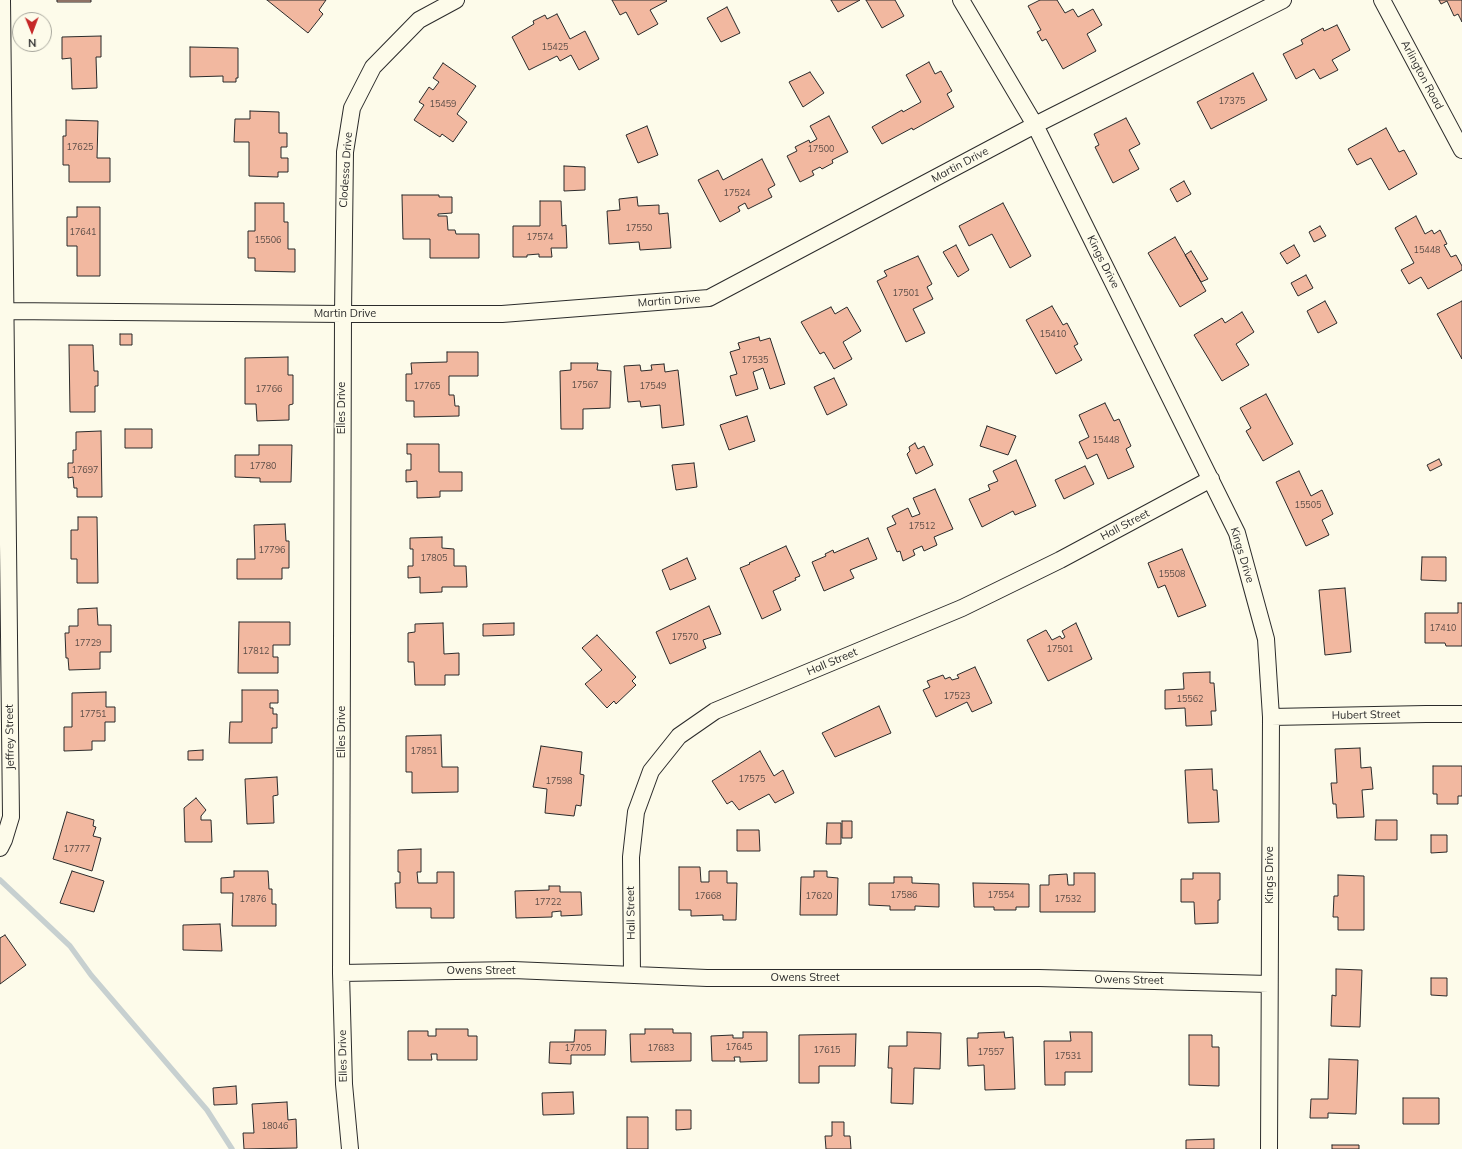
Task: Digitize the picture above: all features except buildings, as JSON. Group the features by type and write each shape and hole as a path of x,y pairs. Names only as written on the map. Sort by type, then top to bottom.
{"street":[{"name":"Jeffrey Street","path":"0,848 11,817 4,509 6,311 2,139 2,0"},
{"name":"Clodessa Drive","path":"343,314 346,152 352,108 373,67 419,20 456,0"},
{"name":"Kings Drive","path":"961,0 1035,125 1237,533 1266,639 1271,717 1269,1149"},
{"name":"Martin Drive","path":"6,311 502,314 709,298 1035,125 1284,0"},
{"name":"Arlington Road","path":"1382,0 1462,150"},
{"name":"Elles Drive","path":"343,314 341,972 344,1084 350,1149"},
{"name":"Hall Street","path":"632,975 631,857 636,812 651,771 678,736 715,711 962,608 1060,560 1211,479"},
{"name":"Hubert Street","path":"1271,717 1462,714"},
{"name":"Owens Street","path":"341,972 513,970 707,978 1039,978 1269,984"}],"waterway":[{"path":"0,880 70,946 91,975 207,1110 232,1149"}]}
